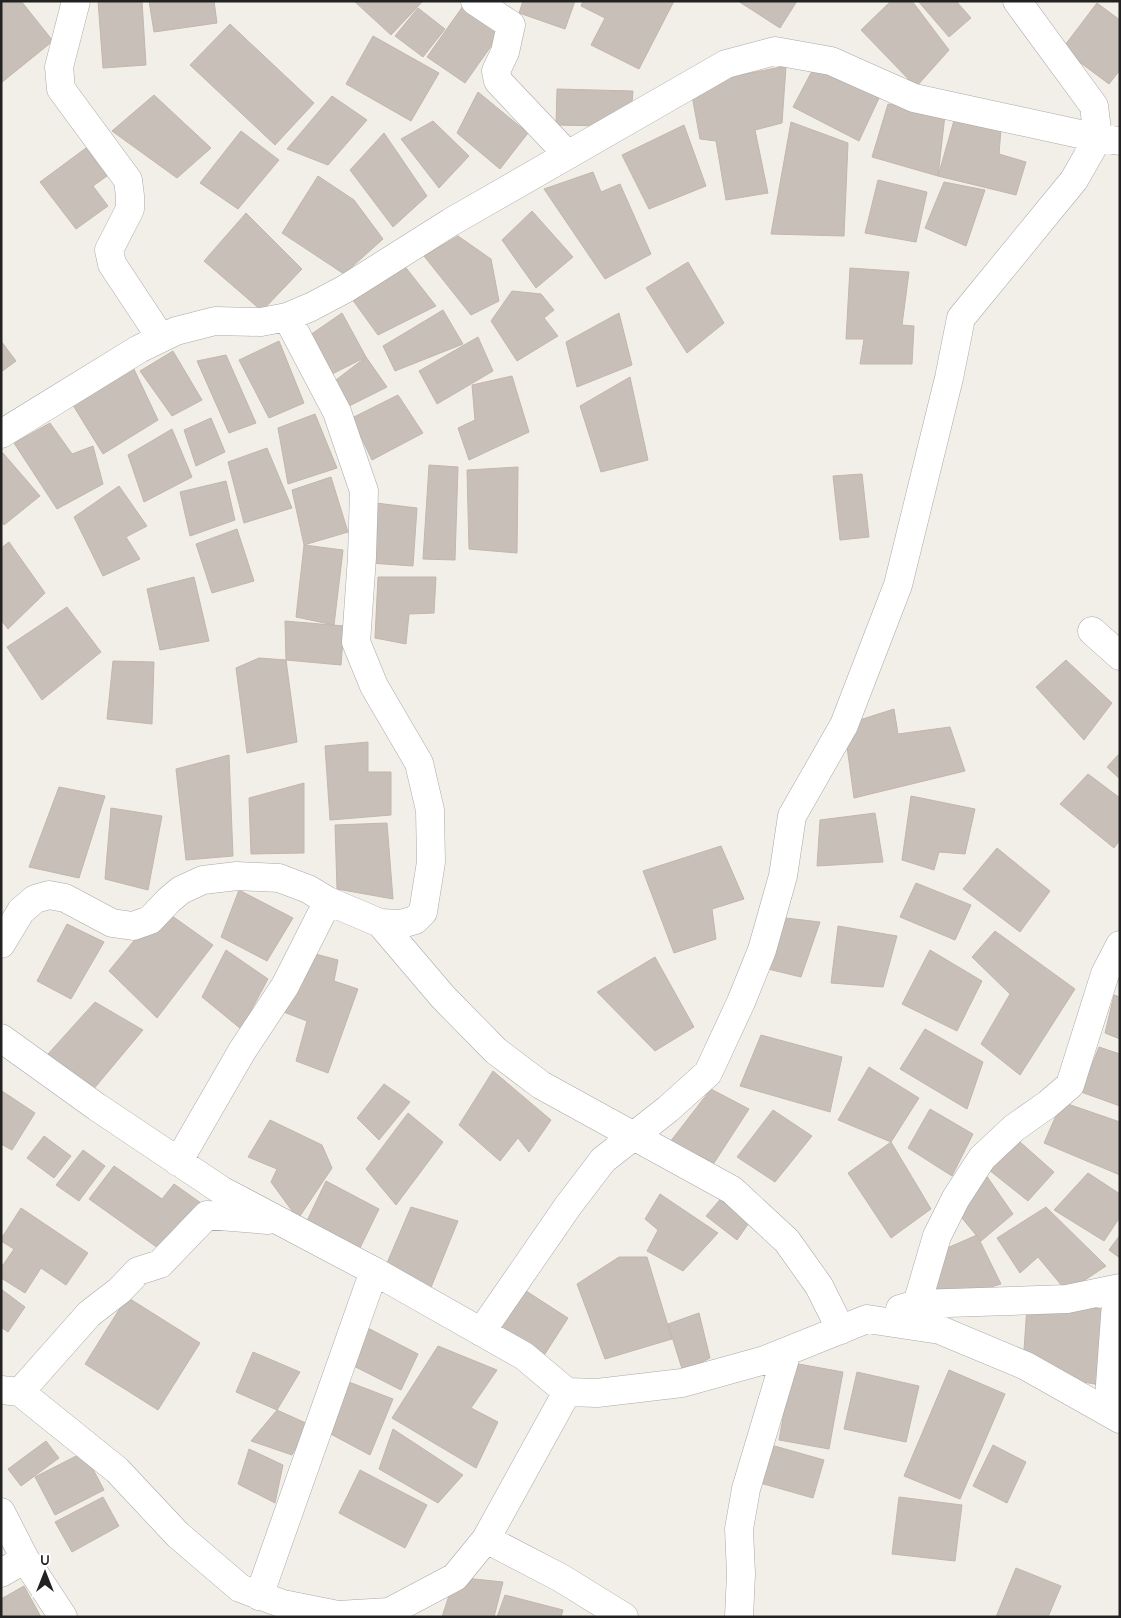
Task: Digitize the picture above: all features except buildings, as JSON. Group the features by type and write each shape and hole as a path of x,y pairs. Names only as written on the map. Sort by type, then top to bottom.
{"street":[{"path":"76,1 59,68 61,89 128,180 130,209 109,250 112,264 161,338"},
{"path":"475,1 511,25 505,52 496,71 498,81 568,155"},
{"path":"1017,1 1094,106 1109,139"},
{"path":"1,434 139,349 176,331 216,321 261,322 286,317 345,290 451,222 726,64 775,52 830,61 914,98 1109,139"},
{"path":"481,1332 568,1206 603,1160 668,1109 708,1072 741,1002 762,950 783,876 792,816 844,725 898,585 949,378 961,318 1109,139"},
{"path":"1,944 21,911 36,899 49,895 65,898 112,923 133,926 150,920 181,890 203,880 237,876 279,878 308,889 328,901 380,923 401,924 415,920 423,912 431,862 430,810 419,763 374,686 356,642 364,491 337,412 286,317"},
{"path":"1092,631 1120,656"},
{"path":"178,1162 242,1051 284,986 328,901"},
{"path":"380,923 443,997 496,1051 541,1085 732,1190 787,1241 819,1286 841,1330"},
{"path":"917,1304 937,1236 956,1198 982,1158 1014,1128 1048,1104 1070,1085 1105,974 1120,945"},
{"path":"1,1038 97,1107 221,1190 374,1271 524,1356 567,1392 597,1393 682,1383 765,1360 867,1319 917,1304 1067,1298 1118,1288 1114,1415 1026,1366 940,1330 867,1319"},
{"path":"279,1221 208,1216 160,1264 138,1271 120,1290 89,1314 11,1391 117,1470 184,1541 240,1588 282,1604 338,1615 389,1612 454,1577 486,1539 567,1392"},
{"path":"259,1596 374,1271"},
{"path":"739,1617 741,1574 739,1528 746,1489 787,1352"},
{"path":"1,1512 26,1559 64,1617"},
{"path":"486,1539 561,1578 624,1617"},
{"path":"1,1573 26,1559"}]}
